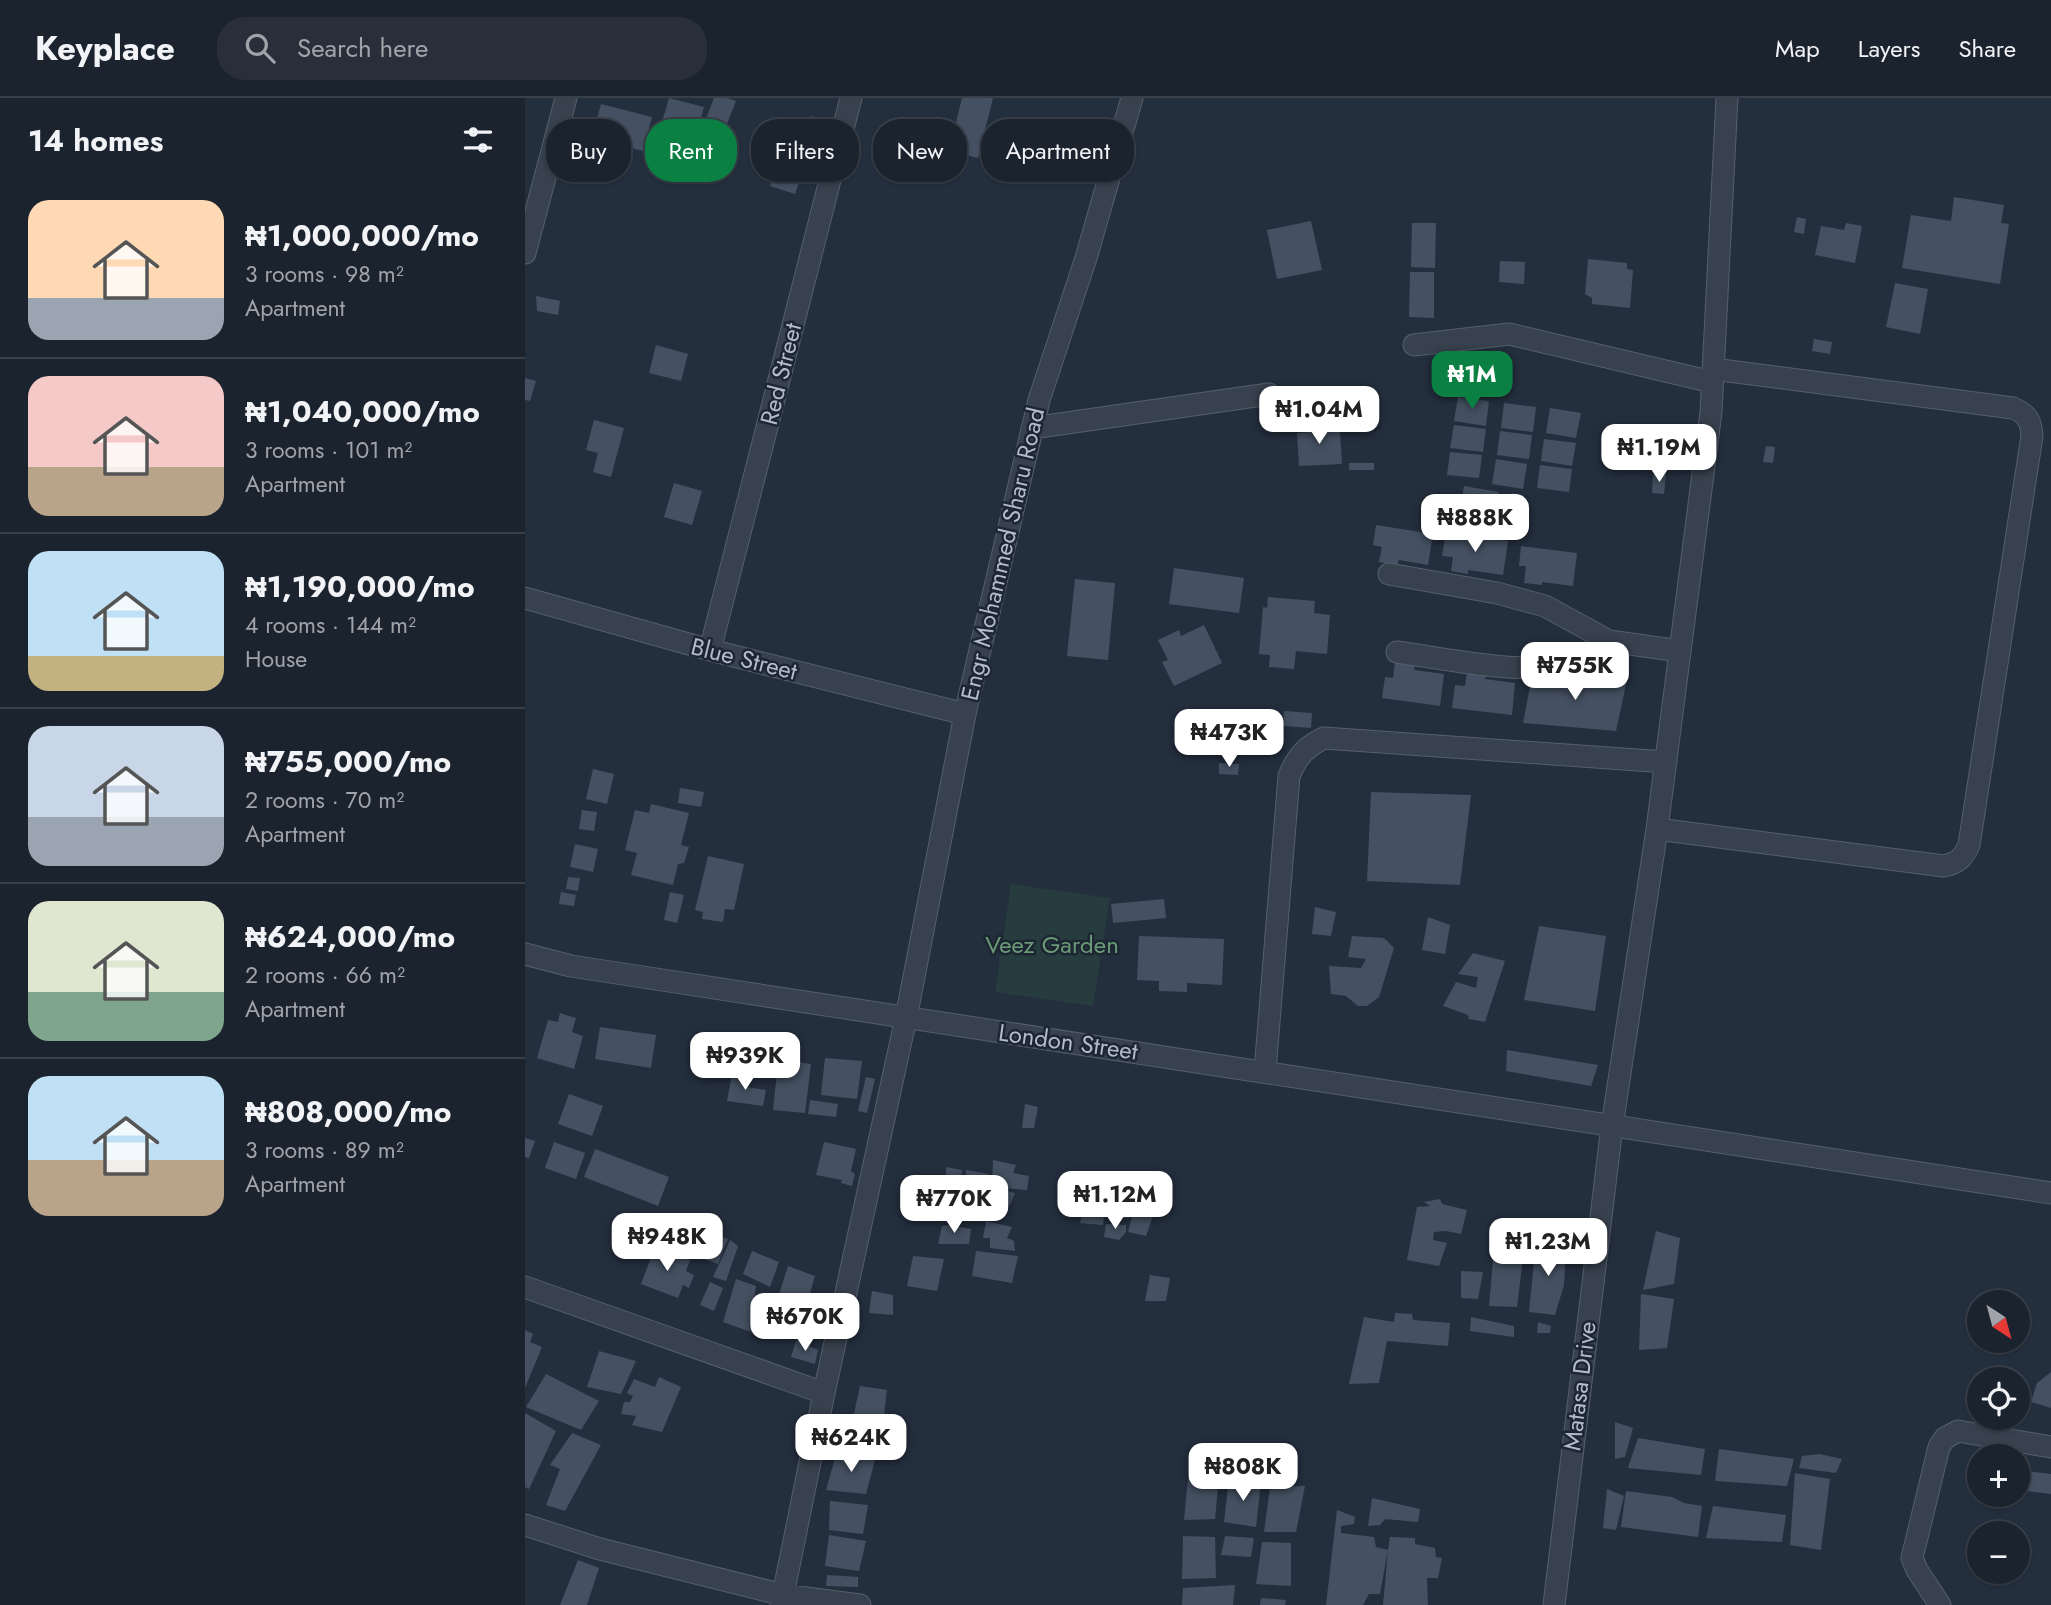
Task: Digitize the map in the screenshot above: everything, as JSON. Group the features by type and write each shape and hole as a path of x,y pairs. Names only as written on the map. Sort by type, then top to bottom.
{"street":[{"path":"525,253 566,98"},
{"name":"Red Street","path":"710,650 851,98"},
{"name":"Engr Mohammed Sharu Road","path":"782,1600 824,1393 907,1018 965,714 1039,400 1086,258 1132,98"},
{"name":"Matasa Drive","path":"1554,1605 1612,1126 1657,829 1711,412 1727,98"},
{"path":"1414,345 1509,334 1713,375 2013,408 2024,413 2031,422 2032,436 1969,845 1964,856 1956,863 1944,866 1657,829"},
{"path":"1032,428 1269,394"},
{"path":"1389,574 1497,593 1545,606 1609,641 1680,651"},
{"name":"Blue Street","path":"525,598 710,650 965,714"},
{"path":"1397,652 1482,664 1562,666 1588,657 1609,641"},
{"path":"1265,1071 1289,776 1296,758 1309,745 1324,738 1666,762"},
{"name":"London Street","path":"525,954 571,966 2051,1193"},
{"path":"525,1287 824,1393"},
{"path":"1940,1605 1912,1558 1939,1447 1945,1438 1958,1431 2051,1447"},
{"path":"525,1525 782,1600 860,1605"}],"green space":[{"name":"Veez Garden","path":"1011,884 1110,898 1093,1006 995,992"}],"building":[{"path":"669,98 704,107 701,119 663,119"},
{"path":"714,98 736,101 729,119 706,119"},
{"path":"962,98 993,98 988,119 981,119 978,158 967,155 967,119 957,119"},
{"path":"601,104 652,117 645,119 643,151 631,148 631,119 597,119"},
{"path":"771,182 799,182 795,194 770,186"},
{"path":"1954,197 2004,205 2001,223 2009,224 2000,284 1902,268 1911,215 1951,221"},
{"path":"1797,217 1806,219 1804,234 1794,232"},
{"path":"1311,221 1322,270 1277,279 1267,230"},
{"path":"1412,223 1436,223 1435,268 1411,267"},
{"path":"1846,223 1862,226 1855,263 1815,255 1821,226 1844,230"},
{"path":"1588,259 1627,263 1627,269 1633,270 1630,308 1592,304 1592,298 1585,294"},
{"path":"1500,261 1525,262 1524,284 1499,282"},
{"path":"1410,272 1434,272 1434,318 1409,317"},
{"path":"1895,283 1928,289 1920,334 1886,327"},
{"path":"536,296 560,301 558,315 537,311"},
{"path":"1814,339 1832,342 1830,354 1812,351"},
{"path":"656,345 688,354 681,381 649,373"},
{"path":"525,378 536,381 530,401 525,400"},
{"path":"1458,397 1489,401 1486,426 1454,421"},
{"path":"1504,403 1536,407 1533,432 1501,428"},
{"path":"1288,406 1297,406 1298,414 1288,415"},
{"path":"1550,408 1581,413 1576,438 1546,433"},
{"path":"594,420 624,428 611,477 593,472 598,453 586,450"},
{"path":"1309,421 1327,421 1328,432 1340,432 1342,464 1299,466 1297,433 1310,432"},
{"path":"1454,425 1486,429 1483,452 1450,448"},
{"path":"1500,431 1532,435 1529,459 1497,455"},
{"path":"1544,439 1576,443 1572,466 1541,461"},
{"path":"1766,446 1775,447 1773,463 1763,462"},
{"path":"1450,452 1482,455 1479,478 1447,475"},
{"path":"1496,459 1527,464 1523,489 1492,484"},
{"path":"1349,463 1374,463 1374,470 1349,470"},
{"path":"1540,465 1572,469 1569,492 1537,488"},
{"path":"1653,474 1666,475 1664,494 1652,493"},
{"path":"674,483 702,491 692,525 664,517"},
{"path":"1464,486 1499,492 1497,504 1462,498"},
{"path":"1512,493 1523,495 1521,506 1510,504"},
{"path":"1376,525 1433,534 1428,565 1399,560 1397,565 1379,562 1382,547 1373,545"},
{"path":"1446,532 1508,541 1503,575 1468,570 1468,574 1451,571 1453,557 1442,556"},
{"path":"1521,546 1577,553 1573,586 1524,583 1526,566 1519,566"},
{"path":"1174,568 1244,578 1239,613 1169,604"},
{"path":"1075,579 1115,583 1108,660 1067,656"},
{"path":"1268,597 1315,601 1314,613 1330,615 1327,654 1296,651 1294,669 1269,667 1270,655 1259,654 1263,607 1267,608"},
{"path":"1204,625 1222,663 1174,686 1162,662 1168,660 1158,640 1179,630 1181,636"},
{"path":"1395,662 1415,665 1414,670 1444,674 1440,706 1382,698 1385,677 1393,678"},
{"path":"1467,673 1486,675 1485,679 1515,683 1512,715 1452,708 1455,685 1465,686"},
{"path":"1532,676 1627,680 1616,731 1523,723"},
{"path":"1284,711 1312,713 1311,728 1283,726"},
{"path":"1219,763 1239,764 1238,775 1219,774"},
{"path":"593,769 614,774 607,804 586,799"},
{"path":"680,788 704,792 701,807 678,803"},
{"path":"1371,792 1471,795 1460,885 1367,881"},
{"path":"651,804 689,813 681,845 689,847 684,863 678,864 673,885 631,875 637,853 625,850 635,810 649,813"},
{"path":"582,810 597,812 594,831 579,829"},
{"path":"575,844 598,849 593,872 570,867"},
{"path":"708,856 744,864 734,910 725,909 723,922 702,919 703,912 695,910"},
{"path":"568,877 580,878 578,891 566,889"},
{"path":"561,892 576,895 574,906 559,904"},
{"path":"670,892 684,895 677,923 664,920"},
{"path":"1164,899 1166,918 1113,923 1111,904"},
{"path":"1315,907 1336,912 1331,936 1312,934"},
{"path":"1428,917 1450,925 1445,954 1422,950"},
{"path":"1539,926 1606,936 1595,1011 1524,1000"},
{"path":"1139,936 1224,939 1222,985 1187,983 1187,992 1159,991 1159,981 1137,980"},
{"path":"1352,936 1384,938 1394,948 1379,997 1367,1006 1358,1006 1346,996 1331,994 1329,966 1361,968 1366,959 1348,957"},
{"path":"1473,953 1505,961 1485,1022 1469,1019 1468,1015 1443,1006 1456,982 1476,988 1478,977 1458,974"},
{"path":"560,1013 576,1018 572,1032 583,1036 574,1069 537,1058 548,1020 558,1022"},
{"path":"600,1027 656,1035 651,1068 595,1059"},
{"path":"733,1040 750,1043 748,1053 741,1052 739,1062 729,1060"},
{"path":"1507,1050 1598,1065 1591,1086 1506,1071"},
{"path":"779,1053 796,1055 796,1062 811,1064 805,1113 773,1110"},
{"path":"825,1058 862,1061 857,1099 821,1095"},
{"path":"732,1074 749,1077 747,1087 766,1090 763,1106 727,1101"},
{"path":"866,1077 875,1079 867,1113 858,1111"},
{"path":"569,1094 603,1106 592,1136 558,1124"},
{"path":"810,1100 838,1104 836,1117 808,1114"},
{"path":"1025,1104 1038,1107 1034,1128 1022,1128"},
{"path":"525,1138 535,1141 529,1158 525,1157"},
{"path":"554,1142 585,1153 576,1179 545,1168"},
{"path":"824,1142 856,1149 851,1171 855,1174 852,1186 841,1183 842,1180 816,1175"},
{"path":"595,1149 669,1177 658,1206 584,1177"},
{"path":"993,1160 1016,1165 1013,1173 1029,1176 1027,1190 992,1187"},
{"path":"946,1167 962,1170 960,1185 946,1183"},
{"path":"966,1170 989,1174 987,1184 966,1184"},
{"path":"967,1186 988,1189 986,1206 970,1203"},
{"path":"990,1190 1015,1193 1010,1205 989,1201"},
{"path":"1440,1199 1442,1204 1467,1210 1461,1234 1434,1232 1433,1240 1447,1243 1439,1266 1407,1260 1417,1207 1430,1206 1424,1202"},
{"path":"1086,1200 1105,1206 1103,1225 1080,1223"},
{"path":"1111,1203 1129,1204 1129,1218 1109,1218"},
{"path":"1135,1205 1154,1213 1146,1236 1128,1232"},
{"path":"664,1214 675,1218 666,1243 655,1239"},
{"path":"986,1221 1012,1227 1007,1238 1014,1241 1015,1251 990,1248 990,1238 983,1238"},
{"path":"681,1222 728,1239 718,1264 672,1248"},
{"path":"1106,1224 1126,1225 1126,1232 1119,1240 1104,1237"},
{"path":"942,1226 971,1229 969,1244 938,1244"},
{"path":"1656,1231 1680,1238 1674,1284 1643,1290"},
{"path":"1495,1238 1525,1241 1517,1307 1489,1306"},
{"path":"730,1240 738,1246 726,1281 713,1277"},
{"path":"1536,1241 1566,1245 1564,1285 1555,1315 1529,1312"},
{"path":"655,1247 690,1260 686,1271 694,1275 689,1288 683,1285 678,1298 641,1284"},
{"path":"752,1251 779,1262 770,1287 743,1274"},
{"path":"976,1251 1018,1256 1012,1283 972,1276"},
{"path":"913,1256 944,1259 937,1291 907,1286"},
{"path":"788,1266 815,1276 803,1317 774,1310"},
{"path":"1461,1271 1483,1272 1478,1299 1461,1298"},
{"path":"1150,1275 1170,1278 1166,1301 1145,1301"},
{"path":"736,1279 756,1286 754,1299 773,1305 762,1336 723,1322"},
{"path":"710,1282 723,1288 714,1311 700,1305"},
{"path":"872,1291 893,1295 893,1315 869,1313"},
{"path":"1641,1294 1674,1299 1667,1348 1639,1350"},
{"path":"1395,1313 1412,1314 1413,1320 1450,1323 1448,1346 1387,1341 1379,1383 1349,1384 1364,1317 1394,1322"},
{"path":"1471,1317 1514,1326 1514,1337 1470,1331"},
{"path":"1538,1322 1551,1326 1550,1333 1537,1333"},
{"path":"525,1330 533,1334 530,1342 542,1347 525,1388"},
{"path":"796,1340 818,1350 815,1364 791,1357"},
{"path":"599,1351 636,1361 621,1394 587,1387"},
{"path":"2051,1372 2051,1408 2031,1402 2037,1383"},
{"path":"546,1374 599,1401 581,1430 526,1407"},
{"path":"659,1377 681,1387 662,1432 632,1425 636,1416 621,1414 624,1402 630,1402 633,1396 627,1393 634,1379 655,1387"},
{"path":"860,1386 887,1390 883,1423 853,1418"},
{"path":"525,1413 556,1431 529,1489 525,1487"},
{"path":"1615,1422 1633,1428 1625,1457 1615,1459"},
{"path":"842,1430 882,1437 878,1454 838,1447"},
{"path":"572,1433 601,1445 565,1511 546,1505 560,1469 550,1465"},
{"path":"1638,1438 1705,1449 1701,1475 1628,1468"},
{"path":"1719,1449 1794,1459 1787,1486 1715,1481"},
{"path":"837,1451 875,1460 866,1494 826,1490"},
{"path":"1820,1454 1842,1459 1836,1473 1799,1468 1802,1456"},
{"path":"2030,1471 2051,1474 2051,1494 2030,1491"},
{"path":"1795,1473 1830,1479 1821,1550 1790,1545"},
{"path":"1219,1476 1215,1519 1184,1520 1188,1478"},
{"path":"1229,1478 1261,1482 1256,1527 1224,1522"},
{"path":"1305,1486 1296,1532 1264,1532 1270,1487"},
{"path":"1607,1489 1624,1496 1616,1530 1603,1528"},
{"path":"1626,1491 1672,1497 1684,1503 1702,1506 1698,1537 1621,1527"},
{"path":"1372,1498 1420,1509 1418,1522 1385,1519 1380,1525 1368,1526"},
{"path":"830,1501 868,1505 863,1534 829,1530"},
{"path":"1713,1506 1786,1515 1782,1542 1706,1538"},
{"path":"1337,1510 1355,1517 1354,1524 1341,1526 1341,1533 1374,1537 1376,1547 1388,1550 1380,1594 1369,1594 1363,1605 1326,1605"},
{"path":"829,1535 866,1541 859,1571 825,1566"},
{"path":"1183,1536 1215,1537 1216,1578 1182,1579"},
{"path":"1225,1536 1254,1538 1251,1557 1221,1555"},
{"path":"1390,1537 1415,1538 1415,1544 1435,1548 1436,1557 1442,1558 1438,1578 1427,1578 1428,1605 1383,1605"},
{"path":"1262,1542 1291,1543 1291,1586 1256,1584"},
{"path":"578,1560 599,1568 587,1605 560,1605"},
{"path":"827,1575 858,1577 858,1587 826,1586"},
{"path":"1235,1585 1233,1605 1182,1605 1183,1588"},
{"path":"1261,1598 1286,1600 1285,1605 1260,1605"}]}
